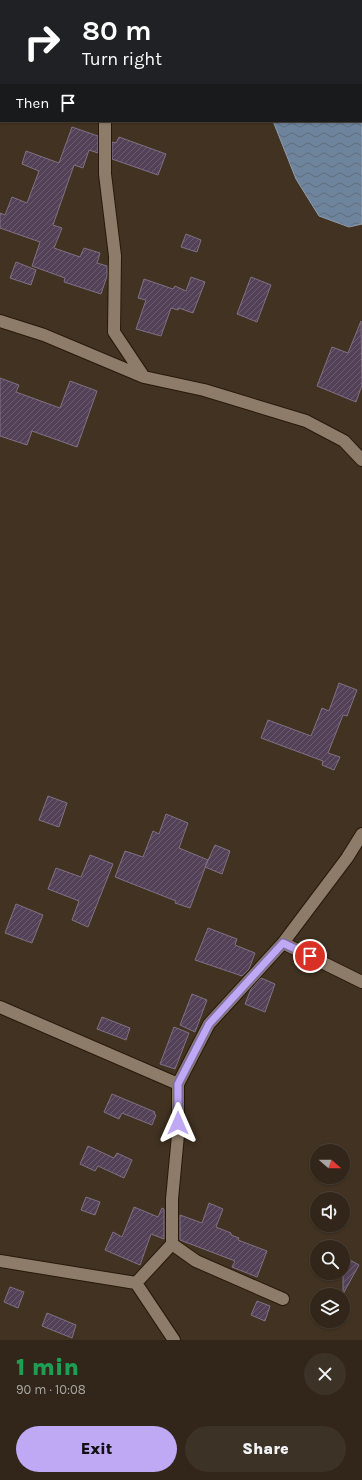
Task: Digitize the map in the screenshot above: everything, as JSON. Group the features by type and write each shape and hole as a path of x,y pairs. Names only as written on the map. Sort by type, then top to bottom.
{"street":[{"path":"105,122 106,174 115,256 114,332 144,377"},
{"path":"0,321 44,335 144,377 204,390 306,421 344,441 362,460"},
{"path":"136,1283 172,1244 172,1199 178,1135 178,1084 209,1024 283,943 347,858 362,834"},
{"path":"283,943 362,982"},
{"path":"0,1007 178,1084"},
{"path":"172,1244 196,1261 283,1299"},
{"path":"0,1261 136,1283 174,1340"}],"water":[{"path":"273,122 362,122 362,224 349,227 319,216 296,179"}],"building":[{"path":"72,127 98,136 98,153 89,150 83,168 74,165 53,225 62,228 54,248 80,257 84,248 100,253 97,263 107,266 107,276 101,294 64,282 65,278 32,266 40,242 0,228 0,213 5,215 12,197 27,203 39,171 22,164 26,151 59,163"},
{"path":"119,137 166,154 158,175 112,159 112,142 116,143"},
{"path":"186,234 201,240 197,252 181,247"},
{"path":"16,262 36,270 31,285 10,278"},
{"path":"191,277 205,282 193,313 179,308 178,310 171,308 161,336 136,329 146,300 138,298 144,279 173,289 175,286 186,291"},
{"path":"251,277 271,285 257,322 237,314"},
{"path":"361,321 362,385 356,402 317,386 332,347 348,353"},
{"path":"0,378 19,385 16,392 60,408 70,381 97,391 77,447 32,431 27,445 0,436"},
{"path":"339,683 357,690 347,716 343,715 328,753 340,757 334,770 322,765 323,761 261,738 268,720 311,736 322,708 329,711"},
{"path":"48,796 67,803 59,827 39,820"},
{"path":"166,814 188,823 179,848 208,860 190,908 115,877 125,851 143,857 153,831 159,834"},
{"path":"215,845 230,851 222,874 205,867"},
{"path":"90,855 113,864 88,927 72,920 79,901 48,889 56,868 81,877"},
{"path":"16,904 43,915 32,943 5,933"},
{"path":"208,928 237,939 235,945 255,953 249,969 242,976 195,960"},
{"path":"261,978 275,984 265,1012 245,1004 251,989"},
{"path":"192,994 207,1000 195,1032 180,1025"},
{"path":"102,1017 130,1028 126,1040 97,1029"},
{"path":"174,1027 189,1033 175,1069 160,1064"},
{"path":"112,1094 155,1112 154,1114 156,1115 152,1125 122,1113 119,1119 104,1112"},
{"path":"88,1146 114,1158 117,1153 132,1160 124,1178 98,1166 95,1171 80,1164"},
{"path":"86,1197 100,1202 95,1215 81,1210"},
{"path":"209,1203 223,1209 216,1227 231,1233 231,1235 239,1238 238,1240 267,1251 257,1277 232,1267 235,1261 180,1240 180,1215 202,1223"},
{"path":"134,1207 158,1217 162,1208 164,1209 164,1239 151,1234 140,1265 105,1250 113,1232 122,1237"},
{"path":"350,1260 359,1265 346,1288 343,1288 343,1280 350,1280"},
{"path":"10,1287 24,1292 18,1308 4,1302"},
{"path":"257,1301 270,1306 265,1321 251,1315"},
{"path":"47,1313 76,1325 72,1338 42,1326"}],"route":[{"path":"178,1123 178,1084 209,1024 283,943 310,956"}]}
